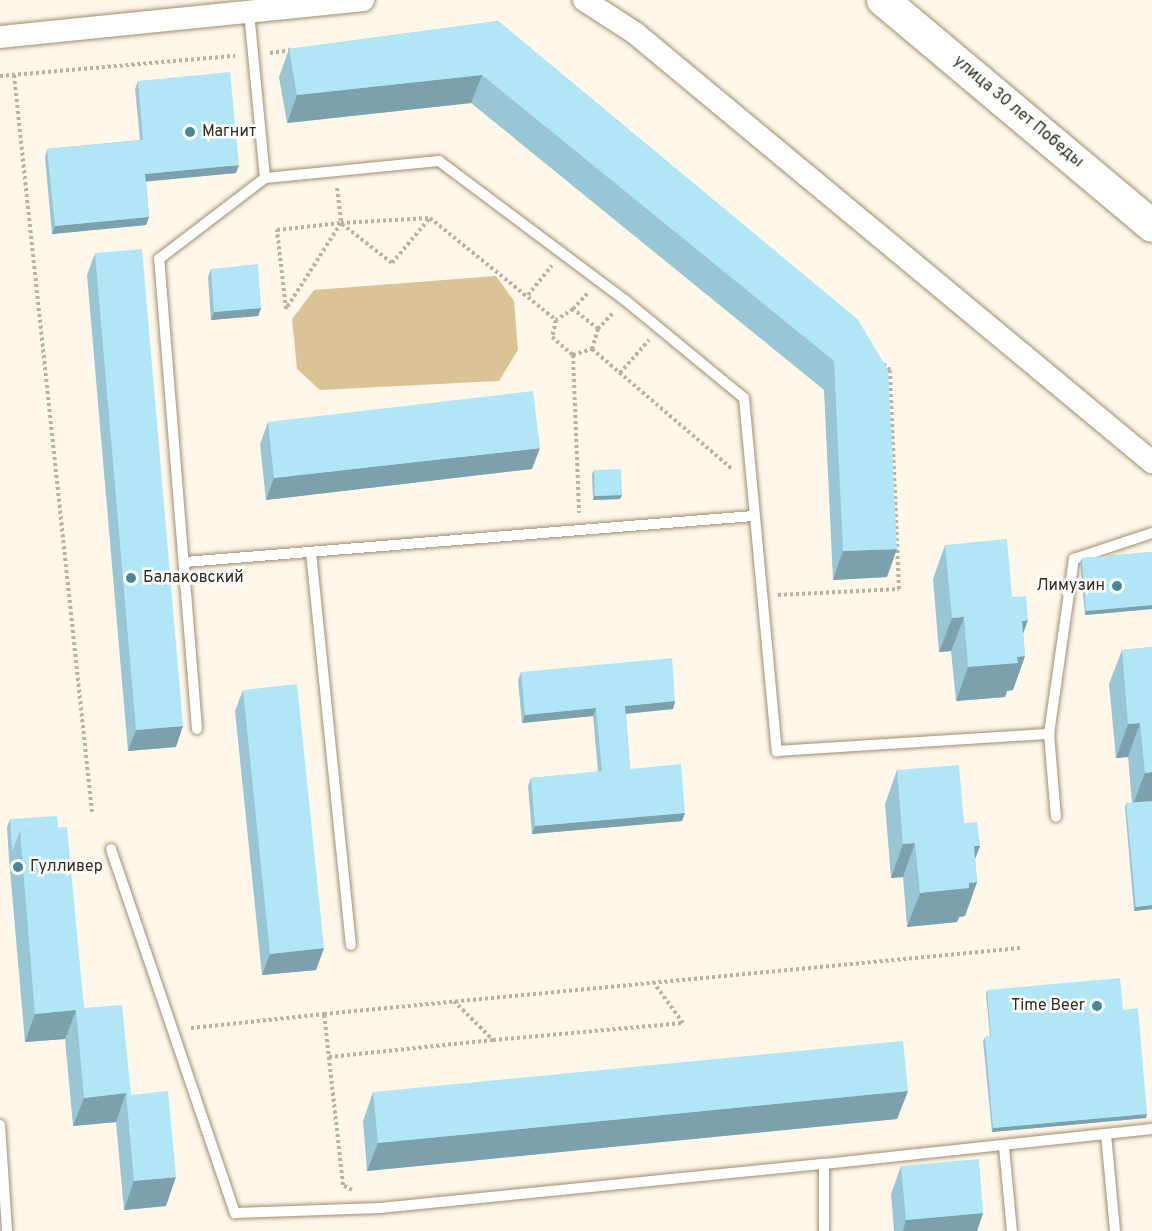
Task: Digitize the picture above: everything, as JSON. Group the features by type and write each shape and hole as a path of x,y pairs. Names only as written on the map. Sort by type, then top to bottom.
{"main road":[{"name":"улица 30 лет Победы","path":"883,0 1152,226"}],"street":[{"path":"0,37 363,0"},
{"path":"584,0 635,33 1152,462"}],"lane":[{"path":"249,11 265,178"},
{"path":"197,729 159,259 265,178 336,173 439,161 659,328 744,398 749,483 777,751 1049,734"},
{"path":"185,562 753,516"},
{"path":"1056,817 1049,734 1074,559 1152,533"},
{"path":"311,552 351,945"},
{"path":"111,849 235,1213 380,1208 1004,1147 1152,1129"},
{"path":"0,1125 7,1231"},
{"path":"1106,1134 1115,1231"},
{"path":"1004,1147 1012,1231"},
{"path":"824,1164 824,1231"}],"path":[{"path":"0,76 254,55 299,49"},
{"path":"14,75 92,812"},
{"path":"336,173 341,223 286,309 277,230 341,223 430,218 528,295 556,320"},
{"path":"341,223 392,263 430,218"},
{"path":"528,295 561,252"},
{"path":"580,531 573,355 552,337 556,320 573,309 598,329 592,349"},
{"path":"620,373 659,328"},
{"path":"573,355 592,349"},
{"path":"592,349 749,483"},
{"path":"762,596 899,589 890,370 881,362"},
{"path":"173,1030 1020,948"},
{"path":"329,1057 683,1023 653,983"},
{"path":"454,1001 494,1040"},
{"path":"324,1014 343,1185 380,1208"}],"shaded area":[{"path":"496,276 514,301 518,350 499,381 320,390 297,369 292,319 314,290"}],"building":[{"path":"498,21 858,320 888,370 897,549 843,551 834,361 482,75 297,95 289,49"},
{"path":"230,72 239,165 145,174 149,217 55,226 47,149 143,140 138,81"},
{"path":"142,249 183,726 136,730 95,253"},
{"path":"258,264 261,308 214,312 211,269"},
{"path":"533,391 540,448 274,478 268,422"},
{"path":"621,469 622,495 595,496 594,470"},
{"path":"1007,539 1012,597 1026,596 1028,620 1022,621 1025,656 1017,657 1018,663 968,667 964,617 952,618 945,545"},
{"name":"Лимузин","path":"1152,552 1152,605 1086,611 1082,558"},
{"path":"1152,647 1152,772 1145,773 1140,723 1128,724 1122,650"},
{"path":"672,658 675,701 625,706 630,769 681,764 685,813 535,826 531,778 602,771 596,708 525,715 521,672"},
{"path":"297,684 324,948 270,954 243,690"},
{"path":"959,765 964,823 977,822 980,846 974,846 977,882 969,883 969,888 920,893 915,843 903,844 897,770"},
{"path":"1152,801 1152,905 1136,907 1126,803"},
{"path":"57,816 58,828 20,831 12,851 10,819"},
{"path":"67,827 84,1008 122,1005 131,1095 168,1091 176,1177 134,1181 126,1093 84,1098 76,1010 35,1014 20,831"},
{"path":"1120,978 1123,1010 1138,1008 1147,1114 993,1128 985,1037 991,1036 987,990"},
{"path":"903,1041 908,1091 378,1143 373,1092"},
{"path":"979,1159 983,1213 906,1220 901,1166"}],"place":[{"name":"Магнит","path":"190,132"},
{"name":"Балаковский","path":"131,578"},
{"name":"Лимузин","path":"1117,586"},
{"name":"Гулливер","path":"18,867"},
{"name":"Time Beer","path":"1097,1006"}]}
